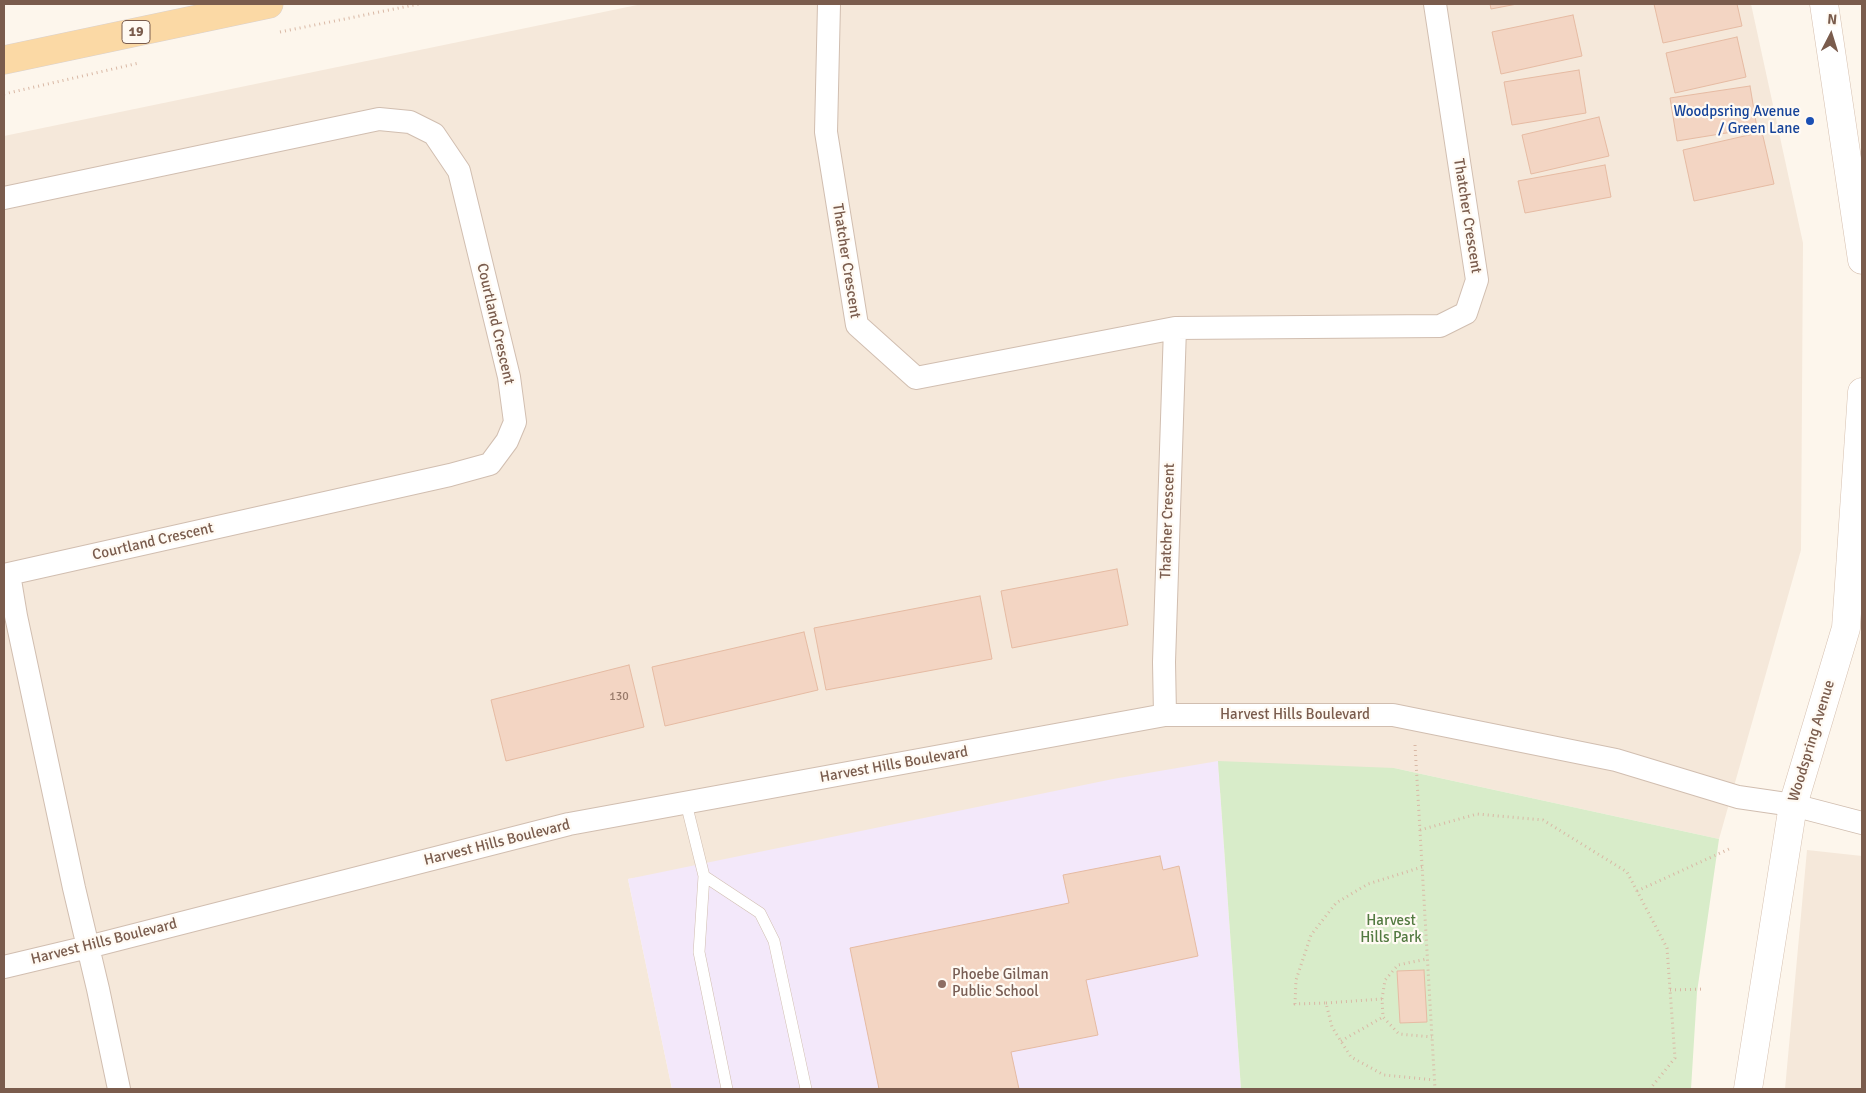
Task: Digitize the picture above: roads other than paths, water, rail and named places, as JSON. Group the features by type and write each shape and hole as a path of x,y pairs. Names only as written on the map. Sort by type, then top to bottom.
{"main road":[{"name":"19","path":"4,60 269,4"}],"street":[{"name":"Thatcher Crescent","path":"830,4 826,132 857,325 916,378 1175,328 1440,326 1466,313 1477,280 1435,4"},
{"path":"1824,4 1862,260"},
{"name":"Courtland Crescent","path":"4,198 378,119 410,122 434,134 459,170 509,377 515,422 507,440 490,464 450,475 6,575 119,1089"},
{"name":"Thatcher Crescent","path":"1165,715 1164,662 1175,328"},
{"name":"Woodspring Avenue","path":"1748,1089 1793,805 1846,628 1862,392"},
{"name":"Harvest Hills Boulevard","path":"4,967 569,824 1165,715 1392,715 1616,760 1738,797 1793,805 1862,823"}],"lane":[{"path":"686,803 704,876 699,952 727,1089"},
{"path":"704,876 760,913 774,941 806,1089"}],"place":[{"name":"Woodpsring Avenue / Green Lane","path":"1810,121"},
{"name":"Phoebe Gilman Public School","path":"942,984"}],"park label":[{"name":"Harvest Hills Park","path":"1391,930"}]}
